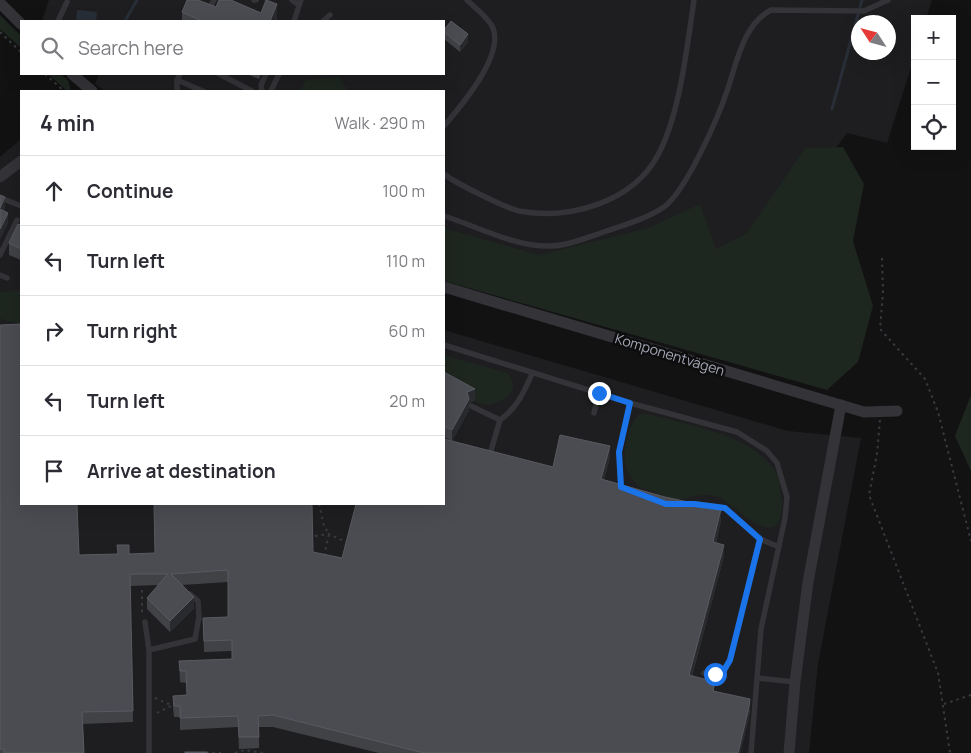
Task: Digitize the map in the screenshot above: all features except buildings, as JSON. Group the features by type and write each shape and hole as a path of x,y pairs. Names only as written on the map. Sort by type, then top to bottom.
{"street":[{"path":"0,3 20,23"},
{"path":"73,75 90,90"},
{"path":"2,173 20,162"},
{"name":"Komponentvägen","path":"445,287 842,406 864,412 898,411"},
{"path":"789,753 795,682 808,582 842,406"}],"lane":[{"path":"208,13 214,0"},
{"path":"292,0 300,2 294,20"},
{"path":"445,125 469,96 480,77 496,40 493,27 467,0"},
{"path":"445,175 517,211 560,214 607,201 630,188 644,175 658,155 670,122 679,86 694,0"},
{"path":"445,216 500,236 546,246 574,242 632,223 665,206 682,185 727,91 737,57 749,33 761,16 772,10 864,11 888,0"},
{"path":"58,20 67,2"},
{"path":"324,20 330,15"},
{"path":"177,90 177,80 180,75"},
{"path":"221,75 250,90"},
{"path":"262,90 261,85 266,75"},
{"path":"271,90 279,75"},
{"path":"177,80 201,90"},
{"path":"1,198 20,206"},
{"path":"0,255 17,220"},
{"path":"0,275 7,278"},
{"path":"445,345 532,374 737,432 767,451 779,470 786,497 785,518 761,629 751,753"},
{"path":"490,454 500,420 511,412 522,396 532,374"},
{"path":"594,413 599,393"},
{"path":"630,403 619,452 621,487 630,490"},
{"path":"471,406 500,420"},
{"path":"685,504 725,508 760,539 779,547"},
{"path":"704,673 715,674 723,672 730,660 760,539"},
{"path":"149,650 195,639 199,616 198,601 190,594"},
{"path":"145,622 149,650 149,753"},
{"path":"757,678 795,682"}],"path":[{"path":"0,32 20,51"},
{"path":"46,75 63,90"},
{"path":"882,258 883,292 880,329 925,379 938,412 971,541"},
{"path":"880,413 877,454 869,495 938,672 950,753"},
{"path":"318,505 324,526 329,534 346,542"},
{"path":"315,536 329,534"},
{"path":"322,560 329,534"},
{"path":"142,590 142,615 145,622"},
{"path":"150,695 171,705"},
{"path":"944,704 971,695"},
{"path":"150,716 171,705 181,703"},
{"path":"235,753 245,750 263,753"},
{"path":"200,753 221,753"}],"shaded area":[{"path":"49,0 932,0 927,15 911,15 911,68 887,143 847,133 785,217 724,257 445,277 445,90 104,90 95,84 99,75 445,75 445,20 42,20"},
{"path":"77,10 97,12 96,20 76,20"},
{"path":"0,15 20,35 20,47 0,29"},
{"path":"49,75 62,75 68,80 71,90 66,90"},
{"path":"339,77 347,90 300,90 306,80"},
{"path":"20,140 20,505 445,505 445,330 788,431 861,438 818,664 809,753 0,753 0,157"},
{"path":"843,147 864,184 853,241 873,306 858,362 827,390 445,281 445,228 539,255 648,228 700,204 716,249 747,233 805,148"},
{"path":"20,290 20,324 0,319 0,292"},
{"path":"445,355 507,373 512,380 513,387 511,393 494,404 482,404 445,383"},
{"path":"971,395 971,471 955,436"},
{"path":"643,413 696,426 734,439 750,447 764,458 775,471 780,483 782,507 778,523 773,527 759,525 718,497 711,495 673,499 651,490 642,489 637,485 627,471 624,453 631,428 639,415"}],"waterway":[{"path":"126,20 137,0"},
{"path":"832,109 862,0"}],"route":[{"path":"599,393 630,403 619,452 621,487 666,504 694,504 725,508 760,539 753,560 730,660 723,672 715,674"}]}
